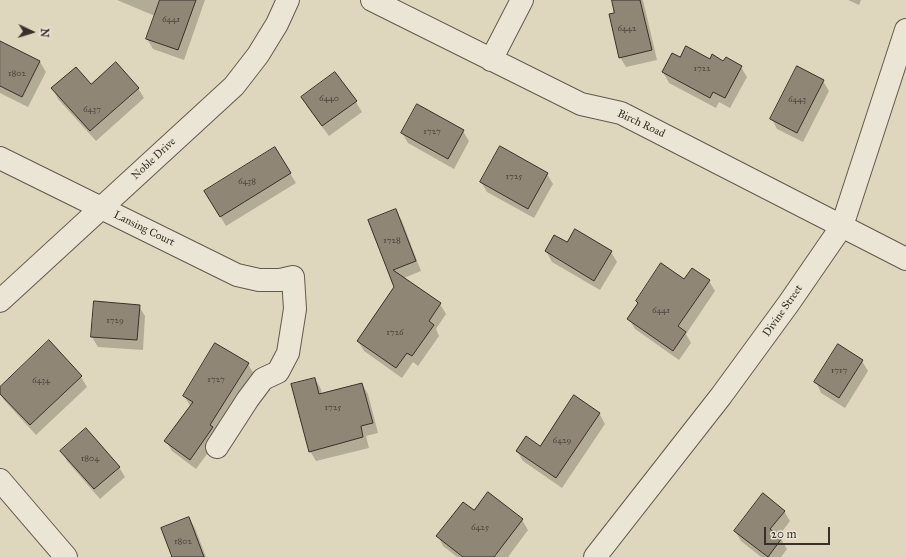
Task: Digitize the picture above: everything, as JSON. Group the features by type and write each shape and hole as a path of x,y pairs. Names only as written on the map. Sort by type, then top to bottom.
{"street":[{"name":"Noble Drive","path":"0,301 234,86 258,55 277,24 288,0"},
{"name":"Birch Road","path":"372,0 581,104 622,113 906,259"},
{"path":"492,60 522,0"},
{"name":"Divine Street","path":"595,557 721,396 789,303 842,226 906,30"},
{"name":"Lansing Court","path":"0,158 237,275 259,280 280,280 293,277 295,309 288,353 278,372 263,379 216,446"},
{"path":"0,480 66,557"}],"building":[{"path":"160,0 196,0 178,50 146,39"},
{"path":"612,0 640,0 652,50 619,58 609,14 614,13"},
{"path":"0,41 40,61 22,97 0,86"},
{"path":"686,46 710,59 712,54 723,61 726,57 742,66 725,98 713,92 710,98 662,72 672,53 680,57"},
{"path":"116,62 139,88 90,131 51,88 76,67 91,84"},
{"path":"797,66 824,80 797,133 770,119"},
{"path":"335,72 357,101 322,126 301,97"},
{"path":"417,104 464,130 448,159 401,133"},
{"path":"500,146 548,173 528,209 480,182"},
{"path":"275,147 291,173 220,217 204,191"},
{"path":"396,209 416,261 393,270 441,303 429,321 434,325 412,356 407,353 396,368 357,341 394,287 368,220"},
{"path":"575,229 612,251 594,281 545,251 554,235 567,242"},
{"path":"661,263 684,279 692,268 710,280 678,326 686,332 673,351 627,319 638,303 636,301"},
{"path":"94,301 140,305 137,340 91,337"},
{"path":"49,340 82,376 30,425 0,394 0,387"},
{"path":"215,343 249,363 210,425 213,427 190,460 164,441 193,402 183,396"},
{"path":"838,344 863,360 839,398 814,382"},
{"path":"315,378 319,394 362,383 373,423 361,426 363,437 309,452 291,384"},
{"path":"574,395 600,413 556,478 516,451 526,436 540,446"},
{"path":"86,428 120,467 94,489 60,451"},
{"path":"488,492 523,519 494,557 463,557 436,536 463,502 474,510"},
{"path":"763,493 785,511 770,529 782,538 768,557 734,531"},
{"path":"189,517 204,557 172,557 161,528"}]}
